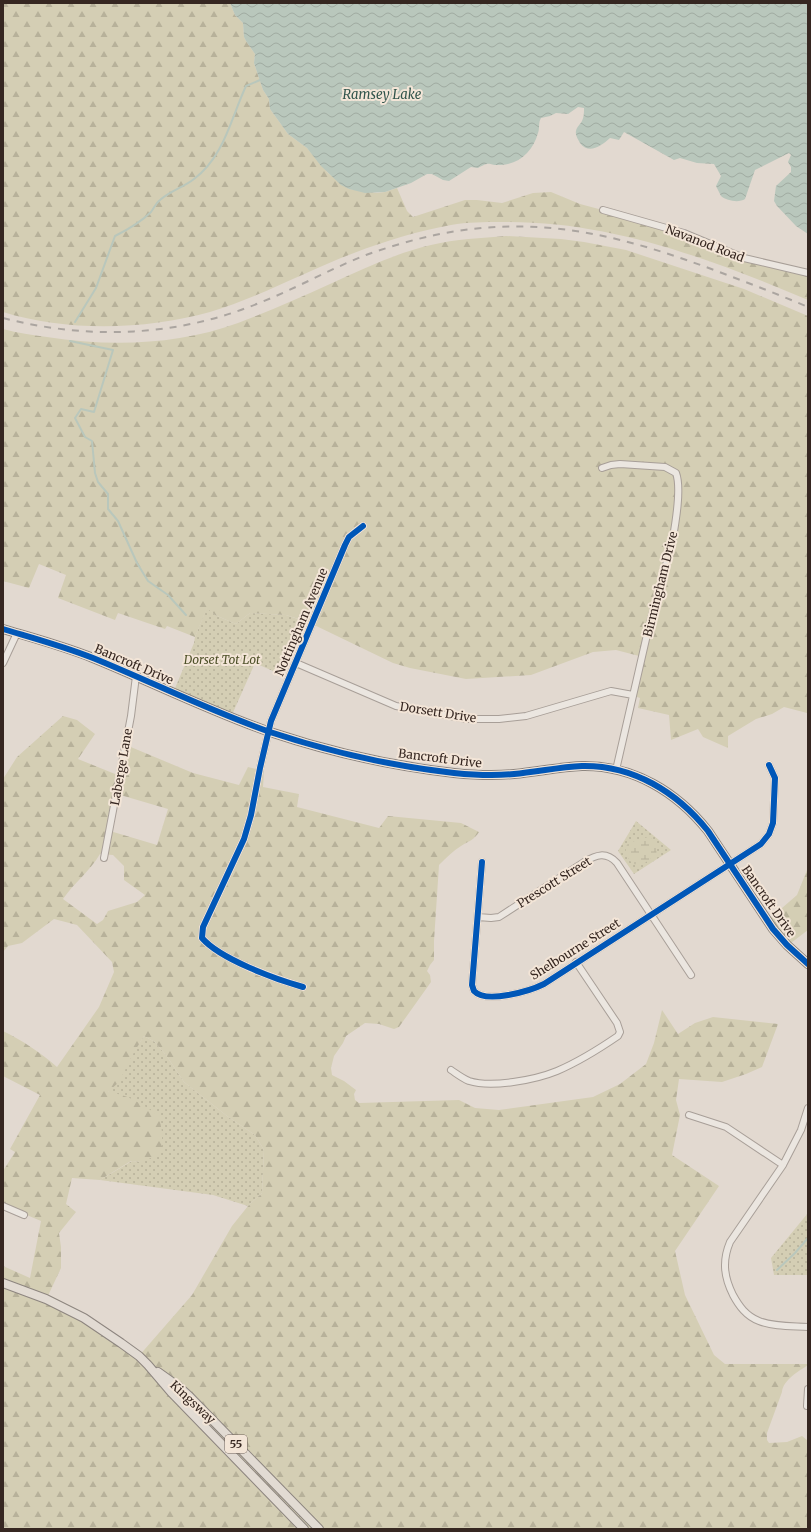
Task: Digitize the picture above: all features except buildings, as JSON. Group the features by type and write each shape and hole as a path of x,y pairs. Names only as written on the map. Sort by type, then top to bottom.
{"main road":[{"name":"Bancroft Drive","path":"3,629 69,649 268,731 317,746 377,761 415,768 499,776 583,766 616,770 650,782 667,791 682,803 705,827 776,933 808,964"},
{"name":"Kingsway","path":"3,1282 46,1299 84,1318 121,1342 148,1365 179,1387 319,1529"},
{"name":"Kingsway","path":"148,1365 171,1392 304,1529"}],"street":[{"name":"Navanod Road","path":"603,210 684,233 744,258 808,273"},
{"name":"Birmingham Drive","path":"602,468 620,464 665,467 676,473 678,481 672,543 649,626 616,770"},
{"name":"Nottingham Avenue","path":"303,987 262,973 208,946 202,938 203,927 244,838 250,821 268,731 345,545 349,537 363,526"},
{"path":"3,663 16,633"},
{"name":"Dorsett Drive","path":"296,663 396,706 467,719 499,719 526,716 611,691 633,696"},
{"name":"Laberge Lane","path":"104,858 129,724 136,676"},
{"name":"Shelbourne Street","path":"482,862 472,985 474,991 483,997 517,993 535,988 761,844 772,828 775,778 769,765"},
{"name":"Prescott Street","path":"478,917 499,917 584,862 596,856 602,855 612,857 691,975"},
{"path":"451,1070 460,1076 478,1083 501,1083 539,1077 574,1062 618,1036 620,1032 617,1023 576,962"},
{"path":"808,1108 799,1134 783,1165 730,1242 725,1260 725,1276 727,1283 740,1307 751,1317 766,1324 808,1327"},
{"path":"689,1115 726,1127 783,1165"},
{"path":"3,1206 24,1215"},
{"path":"807,1406 808,1389"}],"green space":[{"path":"3,3 230,3 235,15 243,23 244,37 255,54 254,63 263,90 269,99 270,109 288,134 307,148 328,173 349,189 377,193 397,188 407,211 413,217 465,200 502,203 533,193 551,192 580,204 655,224 734,255 808,272 808,300 734,270 658,245 620,235 541,223 489,222 451,225 390,240 336,260 229,306 185,318 133,325 80,326 53,323 3,312"},
{"path":"506,236 561,239 626,250 744,289 808,316 807,713 784,707 772,714 756,719 728,736 728,748 703,737 698,729 671,740 669,715 638,708 640,698 634,696 643,657 616,650 593,652 531,675 466,679 410,668 393,663 308,622 286,615 250,613 236,624 215,615 207,608 195,637 167,626 165,629 118,613 115,620 58,598 66,575 39,564 29,588 3,581 3,329 20,333 71,340 120,343 168,340 192,336 238,323 405,252 450,241"},
{"name":"Dorset Tot Lot","path":"207,607 215,615 236,624 250,613 286,615 307,622 284,676 255,663 231,717 173,693"},
{"path":"63,716 77,720 95,734 78,759 120,776 126,745 193,773 239,785 248,767 264,771 263,787 299,794 297,807 379,828 388,816 461,823 479,832 473,839 455,850 439,865 434,960 427,971 430,975 431,982 399,1027 394,1029 379,1024 365,1023 346,1036 334,1056 331,1068 332,1075 344,1081 356,1090 354,1094 355,1100 359,1103 459,1100 475,1108 499,1110 593,1097 620,1084 646,1064 654,1043 662,1010 678,1034 695,1023 713,1017 778,1024 762,1067 722,1082 679,1079 676,1100 680,1115 672,1155 719,1186 675,1251 685,1295 714,1355 725,1364 808,1364 792,1376 785,1384 767,1433 767,1440 769,1443 787,1442 802,1436 807,1440 808,1529 3,1529 3,1266 30,1278 41,1221 3,1205 3,1171 15,1152 10,1149 40,1095 3,1076 3,1031 31,1047 57,1067 99,1007 114,972 112,962 77,925 54,919 22,943 8,946 3,952 3,779 17,757","holes":["117,794 168,809 157,845 110,831","100,854 113,855 124,866 124,880 145,895 137,902 108,911 103,920 97,924 63,899","144,1036 155,1042 166,1055 184,1082 227,1116 255,1135 264,1150 262,1193 248,1206 232,1226 192,1295 138,1357 66,1309 46,1300 61,1268 59,1233 76,1212 66,1204 72,1178 100,1180 131,1161 141,1162 158,1155 162,1150 162,1132 159,1116 129,1098 108,1092 119,1082"]},
{"path":"636,821 671,850 634,874 618,851"},
{"path":"648,837 656,841 656,855 642,865 633,864 626,854 628,843"},
{"path":"808,864 808,930 787,946 767,921 797,895"},
{"path":"144,1036 155,1042 166,1055 184,1082 227,1116 255,1135 264,1150 262,1193 248,1206 213,1195 100,1180 132,1161 141,1162 108,1092"},
{"path":"808,1213 808,1275 774,1275 771,1258"}],"water":[{"name":"Ramsey Lake","path":"230,3 808,3 808,234 796,226 774,201 776,186 791,172 791,167 788,162 791,155 789,153 755,170 745,199 740,201 730,200 721,196 716,186 721,176 714,164 697,163 680,158 674,160 624,132 619,140 610,138 595,148 591,149 584,147 580,143 576,132 583,119 584,108 578,107 568,114 556,113 541,118 539,131 533,145 525,155 514,162 501,165 488,164 478,168 471,167 449,181 443,180 432,174 427,174 411,183 385,192 365,193 349,189 341,185 321,166 307,148 288,134 270,109 269,99 263,90 254,63 255,54 244,37 243,23 235,15"}],"waterway":[{"path":"75,322 96,288 115,236 143,219 164,197 190,182 204,170 213,160 220,148 246,86 260,80"},
{"path":"70,341 113,350 94,412 81,409 75,418 85,437 92,441 95,473 98,482 108,494 108,509 118,521 137,563 148,581 168,595 186,615"},
{"path":"777,1270 808,1238"}],"railway":[{"path":"3,318 67,330 100,332 132,332 196,323 259,303 366,255 391,246 435,235 473,229 510,226 581,232 651,248 755,285 808,307"}],"cycle path":[{"path":"303,987 263,974 234,961 210,946 202,938 203,927 244,839 251,815 271,721 345,545 349,537 363,526"},
{"path":"3,629 93,658 248,724 338,752 384,762 454,773 506,775 582,766 619,770 636,776 668,793 696,817 708,831 773,929 787,945 808,964"},
{"path":"482,862 472,985 474,991 480,995 498,996 529,990 544,984 761,844 769,834 773,823 775,778 769,765"}]}
